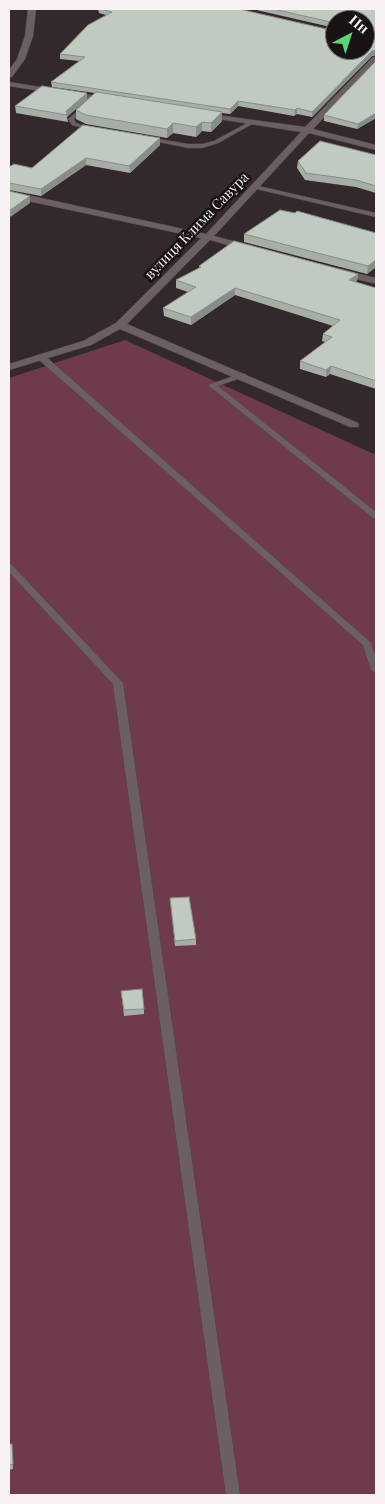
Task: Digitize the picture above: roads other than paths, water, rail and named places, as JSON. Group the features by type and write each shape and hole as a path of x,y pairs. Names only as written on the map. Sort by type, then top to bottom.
{"street":[{"path":"9,76 21,59 24,51 29,36 32,9"},
{"name":"вулиця Клима Савура","path":"9,367 88,342 120,325 208,237 306,130 376,58"},
{"path":"9,84 116,101"},
{"path":"193,113 306,130 376,148"},
{"path":"9,194 208,237 254,249"},
{"path":"329,269 376,281"},
{"path":"120,325 354,425"}],"lane":[{"path":"96,98 71,119 74,124 104,132"},
{"path":"141,138 188,146 202,146 216,142 251,123"},
{"path":"254,187 376,215"},
{"path":"41,357 367,644 376,670"},
{"path":"242,376 212,385 376,516"},
{"path":"9,566 118,683 233,1495"}]}
